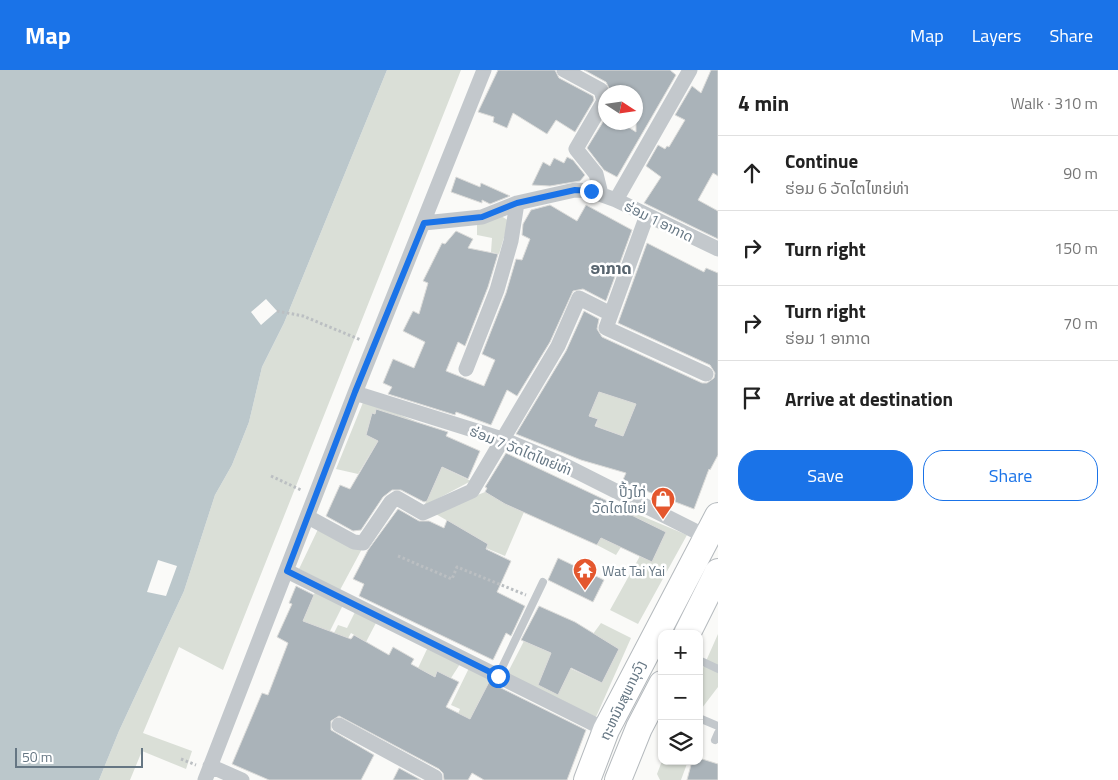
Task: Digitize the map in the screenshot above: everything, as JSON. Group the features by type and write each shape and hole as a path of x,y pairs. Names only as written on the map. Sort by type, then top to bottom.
{"highway":[{"name":"ຖະຫນົນສຸພານຸວົງ","path":"587,780 606,730 713,527"},
{"path":"689,630 718,572"},
{"name":"ຖະຫນົນສຸພານຸວົງ","path":"622,779 639,728 658,697"}],"street":[{"path":"242,780 207,773 355,392 484,70"},
{"path":"564,70 601,90 604,101 576,149 596,174 601,194"},
{"path":"616,200 690,70"},
{"name":"ຮ່ອມ 1 ອາກາດ","path":"424,223 482,217 517,203 575,190 601,194 616,200 718,250"},
{"path":"466,369 497,290 511,241 517,203"},
{"path":"647,215 606,328 706,374"},
{"path":"308,517 354,542 363,543 392,502 397,498 423,513 472,491 558,346 579,298 611,314"},
{"name":"ຮ່ອມ 7 ວັດໄຕໄຫຍ່ທ່າ","path":"355,392 502,439 713,527"},
{"path":"287,571 606,730"},
{"path":"340,725 436,777 434,780"}],"lane":[{"path":"498,676 543,582"},
{"path":"703,662 718,670"},
{"path":"703,720 718,726"}],"path":[{"path":"277,311 303,316 374,345"},
{"path":"271,476 316,496"},
{"path":"398,556 452,578 458,567 516,593 528,595"}],"shaded area":[{"path":"0,70 387,70 284,323 262,367 249,422 232,465 215,495 184,591 119,731 99,780 0,780"},
{"path":"387,70 461,70 223,670 179,647 143,733 192,751 186,769 142,751 130,780 99,780 119,731 184,591 215,495 232,465 249,422 262,367 284,323"},
{"path":"498,214 509,221 499,254 491,252 492,238 477,235 477,224"},
{"path":"584,378 637,402 623,436 596,426 597,419 589,416"},
{"path":"364,400 415,421 404,444 387,413 376,409 375,414 372,413 366,435 378,441 358,474 336,469"},
{"path":"442,467 471,481 424,506"},
{"path":"485,492 524,512 505,556 486,548 488,544 434,513"},
{"path":"618,506 687,535 638,624 610,610 640,556 621,547 616,555 597,545"},
{"path":"320,525 363,547 340,590 299,569"},
{"path":"315,592 343,605 330,631 293,645"},
{"path":"356,610 377,621 366,642 351,633 340,652 334,633 338,625 347,628"},
{"path":"601,623 631,638 596,717 507,674 524,641 553,654 552,660 602,683 619,649 593,634"},
{"path":"718,634 718,687 703,707 703,675 703,668"},
{"path":"428,647 460,664 451,678 437,672 435,677 424,671 411,683"},
{"path":"469,668 491,679 465,730 453,726 460,709 451,705"},
{"path":"660,765 687,765 681,780 660,780 657,774"}],"pier":[{"path":"266,299 277,311 261,325 251,312"},
{"path":"158,560 177,566 166,596 147,592"}],"building":[{"path":"498,70 555,70 559,78 593,96 594,100 575,132 556,120 547,134 513,113 507,128 493,122 494,117 478,112"},
{"path":"584,70 670,70 676,75 617,177 604,170 587,148 598,130 633,130 636,132 636,130 643,130 643,85 608,85 606,82"},
{"path":"711,70 718,70 718,176 713,173 698,200 718,211 718,239 644,203 661,177 646,166 658,145 665,149 667,146 669,147 685,120 675,115 692,86 701,93"},
{"path":"567,157 573,160 585,175 580,181 550,186 532,185 543,162 550,166 554,158 564,163"},
{"path":"456,177 480,187 481,183 510,196 490,204 482,200 482,203 451,192"},
{"path":"550,205 577,221 586,205 632,230 606,301 583,289 573,291 550,342 517,396 507,390 491,425 456,412 455,415 388,394 392,387 383,383 393,359 414,368 425,342 403,331 413,311 419,314 428,283 423,281 442,243 445,244 456,231 473,239 468,248 498,254 488,287 465,346 458,342 446,371 484,386 495,360 482,354 506,293 516,259 522,260 530,239 522,235 523,224 531,210"},
{"path":"647,243 704,272 706,268 718,273 718,455 709,469 694,509 622,482 626,473 581,460 516,434 566,351 584,311 599,319 597,329 602,337 702,383 707,383 714,378 715,373 710,365 618,323","holes":["599,392 636,404 623,436 595,426 598,419 589,416"]},
{"path":"376,409 448,432 446,436 480,451 468,479 442,467 427,501 424,502 401,490 392,490 383,497 361,530 353,531 326,516 340,485 350,489 378,441 366,435 372,413 375,414"},
{"path":"506,453 618,506 617,508 666,532 652,562 601,538 597,545 505,504 485,492 487,488 485,487"},
{"path":"398,509 419,521 429,521 444,528 447,520 488,544 486,549 511,561 497,592 525,606 511,636 506,633 493,660 359,596 364,584 353,579 368,550"},
{"name":"Wat Tai Yai","path":"558,558 604,580 593,602 548,580"},
{"path":"296,586 314,595 303,621 351,639 354,635 389,655 393,647 414,659 411,664 435,677 437,671 459,682 446,707 470,719 489,682 586,730 567,780 484,780 472,773 468,780 444,780 443,773 439,769 339,716 331,721 331,730 374,755 361,780 269,780 232,764 262,693 268,695 288,643 277,637 292,604 289,603"},
{"path":"539,606 575,622 619,649 602,683 571,668 558,695 538,685 551,653 521,640"},
{"path":"703,759 718,764 718,780 687,780 691,765 703,765"},
{"path":"399,768 421,780 393,780"}],"place":[{"name":"ປີ້ງໄກ່ ວັດໄຕໄຫຍ່","path":"663,520"},
{"name":"Wat Tai Yai","path":"585,591"}],"district":[{"name":"ອາກາດ","path":"611,268"}],"route":[{"path":"498,676 287,571 355,392 424,223 482,217 517,203 575,190 591,191"}]}
